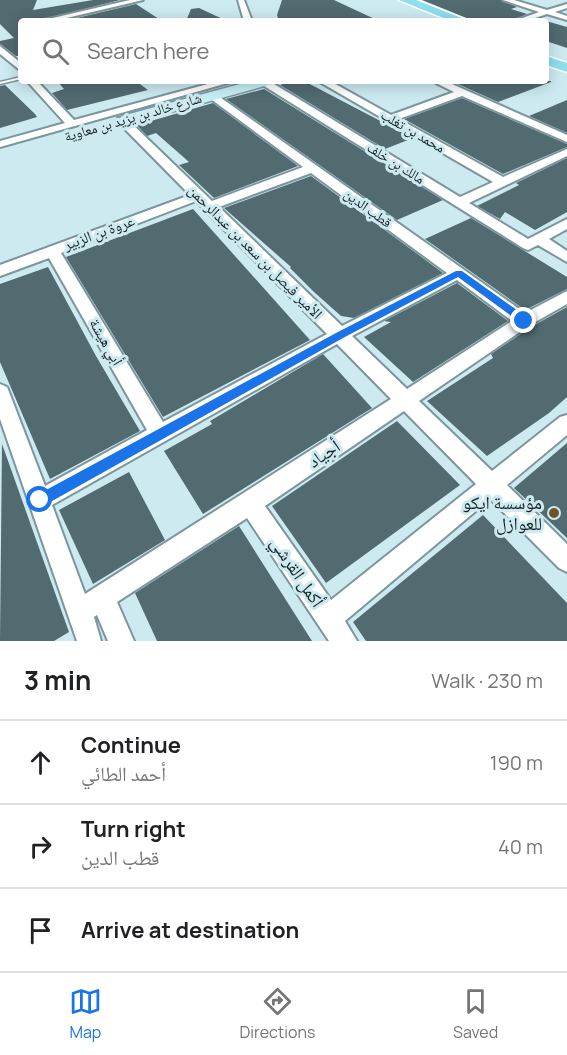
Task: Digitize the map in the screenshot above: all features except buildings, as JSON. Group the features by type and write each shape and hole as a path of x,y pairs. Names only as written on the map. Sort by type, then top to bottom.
{"main road":[{"path":"401,2 436,18"},
{"path":"401,2 453,18"},
{"path":"549,52 567,59"},
{"path":"549,61 567,68"},
{"name":"شارع خالد بن يزيد بن معاوية","path":"124,119 173,102 253,84"}],"street":[{"path":"60,18 140,0"},
{"path":"241,0 247,18"},
{"path":"506,0 567,18"},
{"path":"527,18 567,6"},
{"path":"82,14 87,18"},
{"path":"0,49 17,59"},
{"path":"0,63 17,59"},
{"path":"35,84 72,124"},
{"name":"شارع خالد بن يزيد بن معاوية","path":"0,144 72,124 173,102 222,84"},
{"name":"مالك بن خلف","path":"270,84 460,202 533,242 567,257"},
{"name":"محمد بن تغلب","path":"329,84 503,182"},
{"path":"443,84 567,139"},
{"path":"392,118 461,93"},
{"name":"قطب الدين","path":"211,95 524,321"},
{"name":"شارع خالد بن يزيد بن معاوية","path":"0,154 124,119"},
{"name":"الأمير فيصل بن سعد بن عبدالرحمن","path":"124,119 403,400 567,560"},
{"path":"460,202 567,152"},
{"name":"عروة بن الزبير","path":"0,271 52,250 313,168"},
{"path":"533,242 567,223"},
{"name":"أبي هيشة","path":"52,250 160,434"},
{"path":"40,500 339,335 459,273"},
{"name":"أجياد","path":"81,611 250,503 524,321 567,297"},
{"path":"0,392 81,611 87,640 118,633 102,598"},
{"path":"328,618 567,423"},
{"name":"أكمل القرشي","path":"250,503 344,641"}],"lane":[{"path":"0,83 18,79"}],"place":[{"name":"مؤسسة ايكو للعوازل","path":"554,513"}],"route":[{"path":"40,500 339,335 459,273 524,321"}]}
